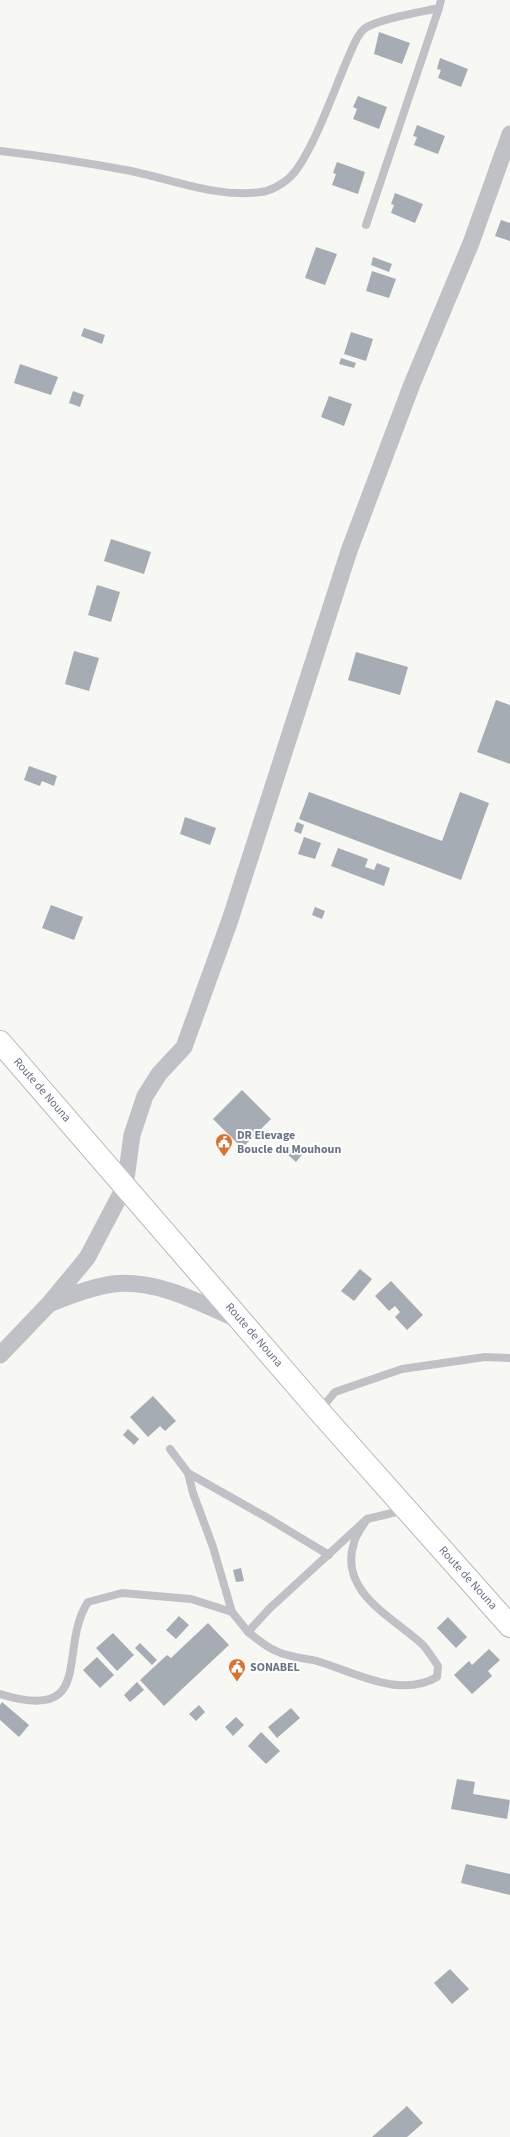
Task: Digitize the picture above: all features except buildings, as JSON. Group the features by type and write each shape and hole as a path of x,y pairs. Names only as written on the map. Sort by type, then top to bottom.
{"main road":[{"name":"Route de Nouna","path":"0,1042 319,1411 510,1626"}],"street":[{"path":"0,1355 49,1304 86,1258 125,1186 132,1135 145,1096 159,1074 184,1047 230,920 349,551 412,384 471,243 510,134"},
{"path":"49,1304 78,1292 113,1284 151,1285 196,1301 243,1322"}],"lane":[{"path":"0,151 131,171 199,188 240,194 263,192 289,179 306,155 356,40 364,30 376,24 440,4"},
{"path":"366,225 440,4"},
{"path":"319,1411 335,1392 402,1369 485,1357 510,1358"},
{"path":"170,1449 188,1473 193,1493 213,1547 232,1612 248,1632 276,1652 318,1662 364,1678 407,1686 430,1682 437,1677 438,1666 423,1645 366,1597 354,1580 350,1563 354,1542 367,1519"},
{"path":"188,1473 329,1555"},
{"path":"248,1632 269,1609 367,1519 407,1510"},
{"path":"0,1694 22,1701 50,1700 60,1693 70,1676 81,1613 88,1602 122,1593 191,1599 232,1612"}],"place":[{"name":"DR Elevage Boucle du Mouhoun","path":"224,1157"},
{"name":"SONABEL","path":"237,1682"}]}
